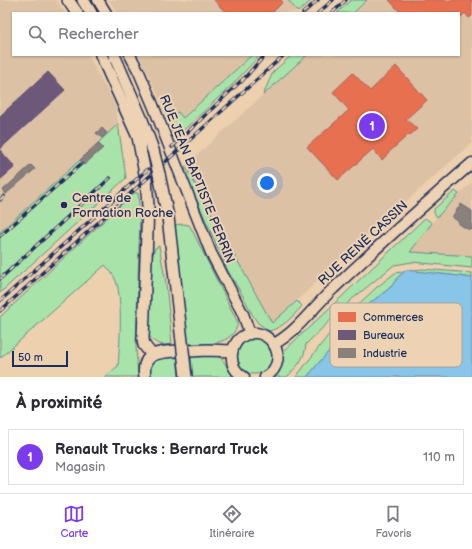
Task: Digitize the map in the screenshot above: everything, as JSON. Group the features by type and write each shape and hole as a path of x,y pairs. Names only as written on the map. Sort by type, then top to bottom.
{"main road":[{"path":"68,0 76,12"},
{"path":"83,0 90,12"},
{"path":"98,0 105,12"},
{"path":"101,56 138,137 146,179 148,220 143,338 144,345 152,355"},
{"path":"114,56 142,120 153,150 159,174 168,217 186,377"},
{"name":"RUE JEAN BAPTISTE PERRIN","path":"131,56 153,105 211,253 243,314 250,334"},
{"name":"RUE RENÉ CASSIN","path":"274,344 291,333 328,293 389,235 472,163"},
{"path":"244,377 237,372 233,366 231,358 232,351 235,343 242,337 257,333 270,339 274,344 278,357 274,370 265,377"},
{"path":"145,377 144,367 147,360 152,355 160,352 177,351"},
{"path":"190,351 232,351"}],"shaded area":[{"path":"0,0 56,0 64,12 12,12 12,56 89,56 116,107 126,178 0,293"},
{"path":"109,0 288,0 298,12 116,12"},
{"path":"367,0 472,0 472,143 321,277 273,324 185,166 306,56 460,56 460,12 354,12"},
{"path":"139,56 251,56 182,118 178,112 169,118"},
{"path":"472,182 472,256 410,252 432,223"}],"green space":[{"path":"288,0 312,0 298,12"},
{"path":"351,0 367,0 354,12 338,12"},
{"path":"251,56 259,56 232,85 175,138 169,118 178,112 183,118"},
{"path":"291,56 306,56 263,95 273,72"},
{"name":"Centre de Formation Roche","path":"118,124 126,178 0,293 0,232"},
{"path":"185,166 272,323 297,301 302,306 279,327 269,331 258,323 252,314 228,271 185,173"},
{"path":"455,191 459,194 437,217 434,213 434,209"},
{"path":"134,193 138,193 140,215 136,347 138,377 105,377 118,366 120,346 120,299 116,281 105,265 0,358 0,317"},
{"path":"425,218 432,223 410,252 472,256 472,268 412,262 394,265 348,303 335,303"},
{"path":"174,225 189,225 191,228 238,323 235,331 224,340 209,344 186,343"},
{"path":"159,246 166,283 172,344 168,345 155,342 147,332 152,258 155,248"},
{"path":"421,269 472,273 472,278 459,276 411,271"},
{"path":"404,272 398,277 391,287 370,303 360,303 377,287 395,273"},
{"path":"330,308 330,321 306,344 304,354 297,366 287,377 275,377 281,368 284,351"},
{"path":"330,333 330,350 307,377 296,377"},
{"path":"254,338 267,343 272,356 267,369 254,374 241,369 236,356 241,343"},
{"path":"177,355 179,377 149,377 150,364 156,358"},
{"path":"216,355 222,359 233,377 193,377 191,356"}],"water":[{"path":"406,270 472,278 472,377 307,377 330,350 330,367 462,367 462,303 370,303 391,287 398,277"}],"building: Commerces":[{"path":"214,0 281,0 283,2 273,12 225,12"},
{"path":"389,0 472,0 472,16 469,18 465,13 460,18 460,12 400,12"},
{"path":"396,66 427,100 406,119 417,129 408,135 382,160 373,149 338,180 307,147 349,110 333,92 353,73 370,91"}],"building: Bureaux":[{"path":"48,72 65,90 0,149 0,116"},
{"path":"0,150 15,167 0,180"}],"building: Industrie":[{"path":"102,128 107,133 102,138 96,133"},
{"path":"98,143 103,148 84,165 80,160"},
{"path":"31,165 35,169 6,194 3,190"},
{"path":"461,204 472,211 472,230 469,230 459,224 459,222 452,217"}],"railway":[{"path":"304,12 318,0"},
{"path":"319,12 333,0"},
{"path":"333,12 346,0"},
{"path":"241,82 264,56"},
{"path":"0,311 283,56"},
{"path":"172,147 244,78"},
{"path":"0,236 81,164"},
{"path":"0,301 148,169"},
{"path":"0,279 110,178"},
{"path":"0,200 4,196"}],"place":[{"name":"Renault Trucks : Bernard Truck","path":"372,126"},
{"name":"Centre de Formation Roche","path":"64,205"}]}
